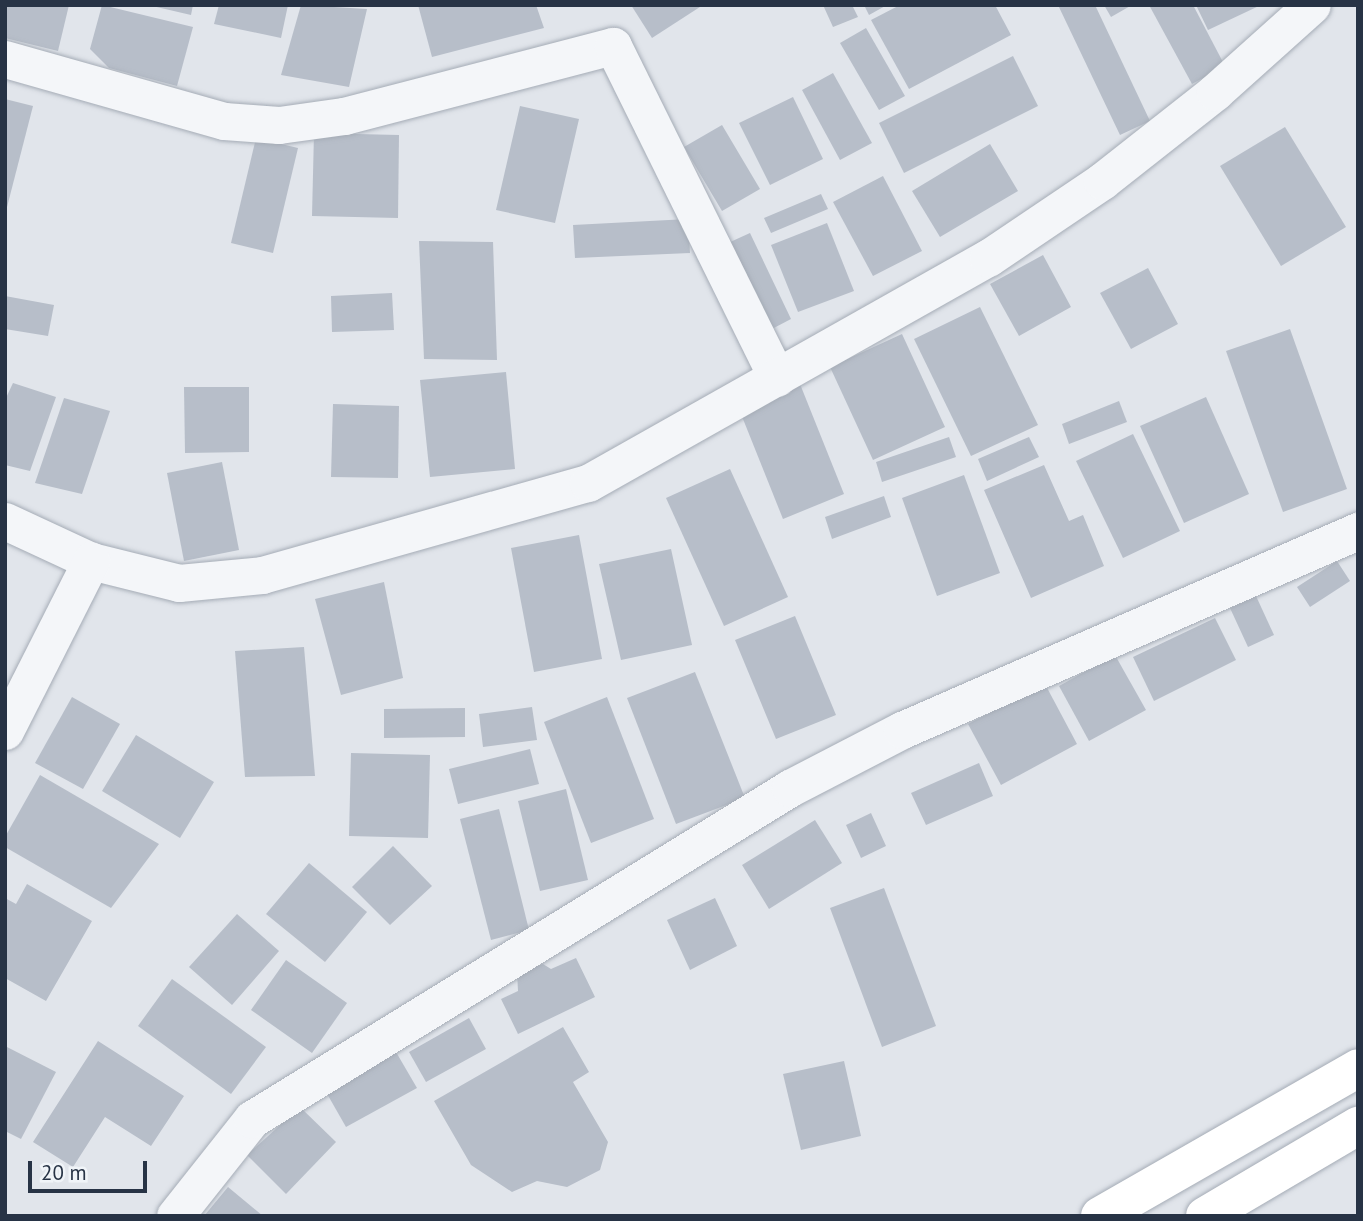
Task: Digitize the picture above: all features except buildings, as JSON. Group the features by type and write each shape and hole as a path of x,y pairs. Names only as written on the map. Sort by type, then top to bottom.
{"main road":[{"path":"1100,1216 1358,1068"},
{"path":"1205,1216 1358,1126"}],"street":[{"path":"5,521 91,561 179,583 262,575 588,482 988,258 1102,181 1214,92 1312,5"},
{"path":"5,59 224,121 279,125 344,116 613,46 778,378"},
{"path":"175,1216 252,1119 790,788 902,730 1358,531"},
{"path":"5,731 91,561"}]}
